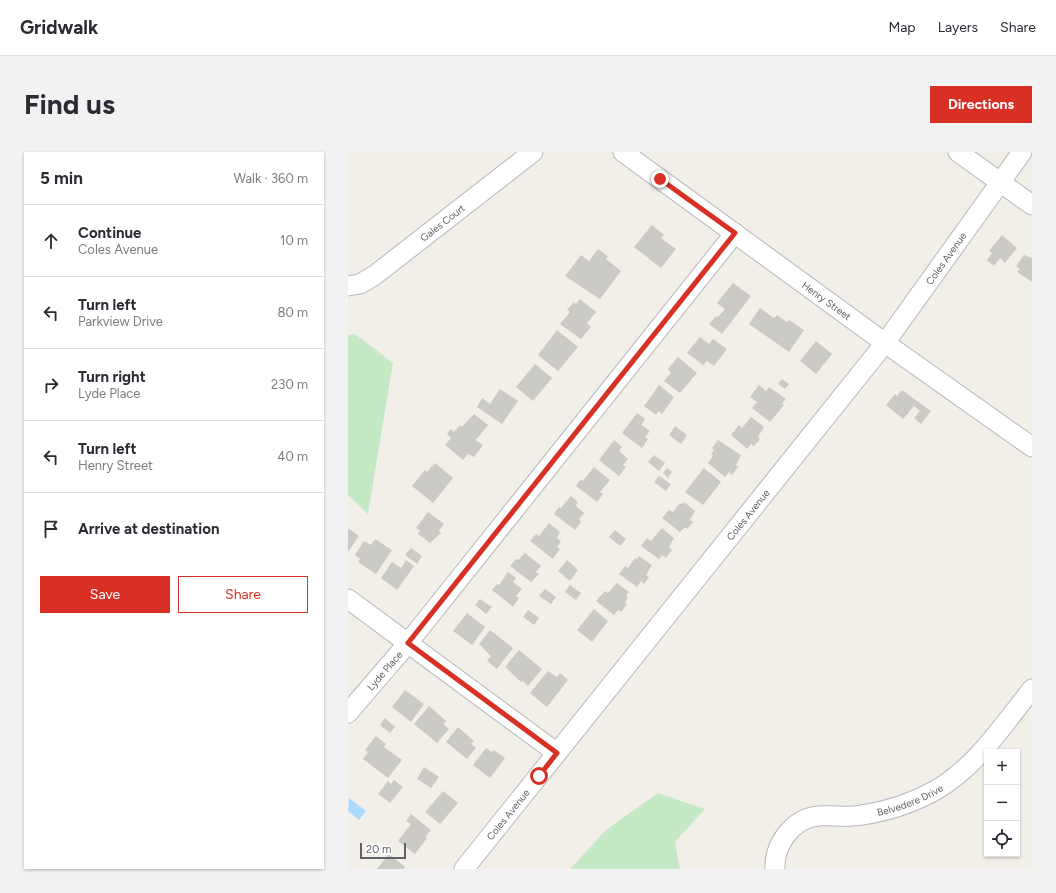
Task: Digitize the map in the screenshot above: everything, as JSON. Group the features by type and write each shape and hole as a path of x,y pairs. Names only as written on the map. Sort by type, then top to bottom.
{"street":[{"name":"Gales Court","path":"348,286 360,284 375,275 533,152"},
{"name":"Henry Street","path":"623,152 885,343 1032,447"},
{"path":"958,152 1032,205"},
{"name":"Coles Avenue","path":"464,869 885,343 1022,152"},
{"name":"Lyde Place","path":"348,713 408,643 735,233"},
{"path":"348,600 557,753"},
{"name":"Belvedere Drive","path":"775,869 777,852 783,838 798,823 819,816 860,816 899,807 918,799 953,779 983,751 1032,689"}],"green space":[{"path":"355,334 393,363 368,514 348,495 348,335"},
{"path":"658,793 705,809 675,842 680,869 570,869 606,830"}],"water":[{"path":"349,798 366,811 359,820 348,811"}],"building":[{"path":"652,225 664,235 661,238 676,249 661,268 634,247"},
{"path":"1002,235 1017,248 1005,263 1000,258 994,266 987,260 992,253 989,251"},
{"path":"598,249 608,256 606,259 621,271 600,299 565,276 581,255 589,261"},
{"path":"1024,255 1032,258 1032,282 1017,272 1020,269 1016,266"},
{"path":"733,283 751,296 722,334 709,324 725,309 717,303"},
{"path":"580,299 596,312 587,323 591,327 581,339 560,324 570,312 567,310 574,302 576,304"},
{"path":"760,308 774,318 777,315 787,322 789,320 804,330 789,352 749,324"},
{"path":"557,330 578,347 558,371 538,355"},
{"path":"700,337 709,344 713,339 727,349 714,366 707,361 703,365 687,353"},
{"path":"816,341 832,354 816,374 800,361"},
{"path":"678,357 697,373 680,393 664,381 671,373 668,369"},
{"path":"535,364 552,378 533,401 516,387"},
{"path":"782,379 789,384 785,389 778,384"},
{"path":"659,385 674,397 662,414 659,411 656,415 644,406"},
{"path":"759,385 766,391 769,387 786,399 782,404 784,405 770,422 752,408 757,402 750,397"},
{"path":"500,389 518,401 502,424 477,407 482,398 490,404"},
{"path":"902,390 931,411 921,424 914,418 920,411 914,406 903,419 886,405 895,394 897,396"},
{"path":"637,413 645,419 641,425 650,431 645,437 648,439 642,448 622,433"},
{"path":"474,414 488,425 476,440 483,445 474,457 468,454 463,460 445,445 451,438 447,434 451,429 454,432 460,425 462,427"},
{"path":"751,417 764,427 758,437 760,439 754,446 751,444 747,449 731,435 739,425 742,428"},
{"path":"675,426 687,435 681,444 669,435"},
{"path":"614,440 622,447 619,451 628,459 623,465 626,467 619,476 599,460"},
{"path":"718,440 741,455 736,465 738,467 732,475 729,472 725,477 708,463 713,456 711,454 714,450 712,448"},
{"path":"654,455 665,463 659,471 648,462"},
{"path":"435,463 453,478 433,503 412,486 425,470 427,472"},
{"path":"594,467 610,480 600,492 603,494 597,502 576,486 581,479 583,481"},
{"path":"667,468 672,472 668,478 663,473"},
{"path":"704,468 721,482 703,505 685,492"},
{"path":"659,476 671,484 666,491 654,482"},
{"path":"571,496 578,502 576,506 584,513 579,519 581,522 575,530 554,514"},
{"path":"684,502 695,511 690,520 693,522 687,529 685,527 680,532 662,518 669,510 673,512 680,503 682,504"},
{"path":"428,512 444,524 439,531 441,533 430,543 418,534 420,531 416,528"},
{"path":"549,523 560,532 557,538 561,541 557,547 560,549 553,559 530,541 536,534 539,536"},
{"path":"348,528 359,536 348,552"},
{"path":"662,528 674,538 669,547 672,550 666,558 662,555 659,559 641,546 647,538 651,541"},
{"path":"615,530 626,539 620,546 609,537"},
{"path":"375,539 392,550 376,574 358,562 360,559 355,555 364,541 371,545"},
{"path":"411,548 422,556 417,564 405,555"},
{"path":"525,553 541,566 536,572 539,574 531,582 510,566 516,559 518,560"},
{"path":"639,556 652,565 646,575 649,577 644,584 641,581 637,587 619,574 625,566 628,568 635,558 637,559"},
{"path":"406,560 414,566 397,590 381,578 392,562 401,568"},
{"path":"567,560 578,570 570,581 558,571"},
{"path":"508,572 516,578 513,582 522,589 516,596 519,598 513,607 492,590 497,584 499,585"},
{"path":"617,583 629,592 626,596 628,598 625,602 627,604 621,612 618,610 614,615 596,601 605,591 608,593"},
{"path":"570,585 581,593 576,600 565,592"},
{"path":"545,589 556,597 551,604 539,596"},
{"path":"480,599 492,607 486,614 475,605"},
{"path":"594,609 608,621 592,642 577,630"},
{"path":"528,610 539,618 534,625 523,617"},
{"path":"467,613 485,627 472,645 453,631"},
{"path":"490,630 513,648 497,669 487,661 491,656 479,644"},
{"path":"519,650 542,669 528,686 523,681 521,682 505,667"},
{"path":"548,671 557,677 560,673 568,680 547,707 530,693"},
{"path":"405,690 424,704 411,722 392,707"},
{"path":"429,706 446,721 443,724 449,729 437,743 414,724"},
{"path":"385,718 395,727 390,733 380,725"},
{"path":"458,727 474,741 471,744 476,748 467,759 446,742"},
{"path":"376,736 386,744 384,747 402,760 388,778 363,759 368,752 365,750"},
{"path":"486,748 492,752 494,750 505,758 490,778 473,765"},
{"path":"424,767 439,777 431,788 417,779"},
{"path":"394,780 403,787 390,803 378,794 388,781 391,784"},
{"path":"443,791 458,803 440,824 425,812"},
{"path":"411,814 431,830 415,854 398,841 411,824 406,821"},
{"path":"389,854 405,867 404,869 377,869"}],"route":[{"path":"539,776 557,753 408,643 735,233 660,179"}]}
